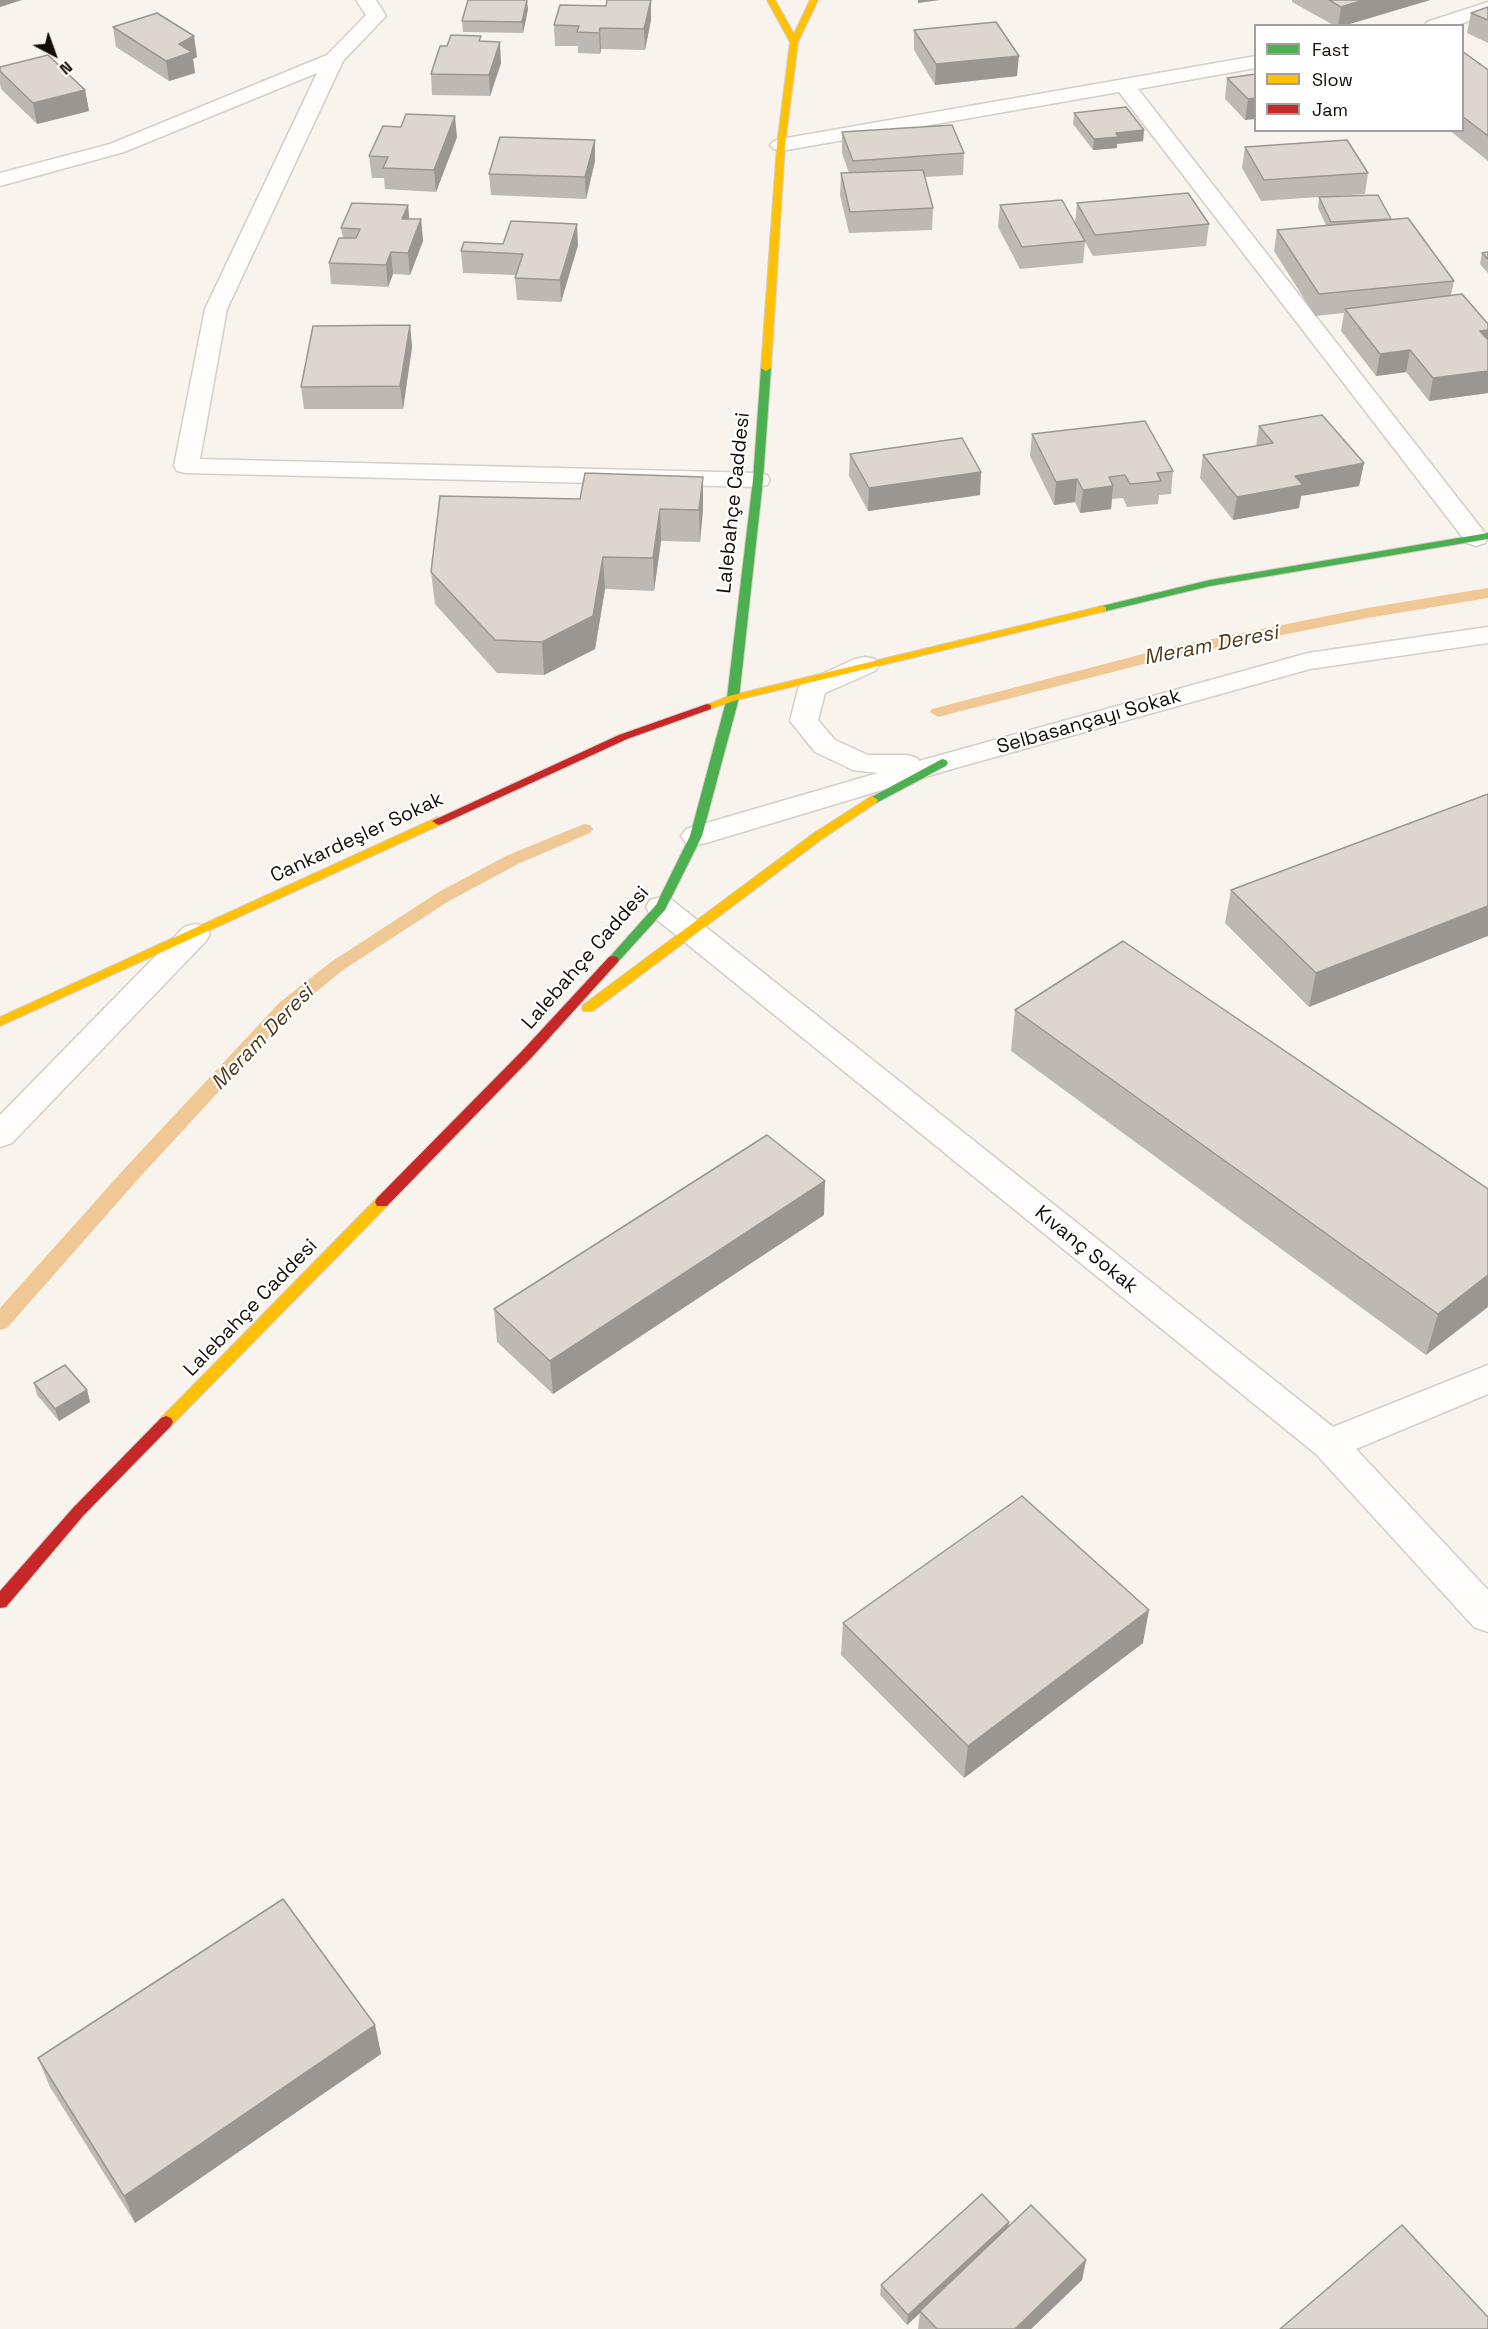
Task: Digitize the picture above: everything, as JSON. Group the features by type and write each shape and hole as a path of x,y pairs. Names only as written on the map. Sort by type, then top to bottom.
{"street":[{"path":"366,0 376,16 334,58 216,309 186,466 758,480"},
{"path":"771,0 794,42"},
{"name":"Lalebahçe Caddesi","path":"0,1602 78,1512 527,1054 661,907 696,836 733,698 758,480 781,145 794,42 814,0"},
{"path":"1440,24 1488,8"},
{"path":"0,180 117,148 334,58"},
{"path":"781,145 1254,62"},
{"path":"1124,85 1482,537"},
{"name":"Cankardeşler Sokak","path":"0,1022 623,737 733,698 1210,583 1482,537"},
{"name":"Selbasançayı Sokak","path":"696,836 942,763 1308,661 1488,634"},
{"path":"867,665 812,689 804,721 825,746 863,764 942,763"},
{"path":"527,1054 862,805 942,763"},
{"name":"Kıvanç Sokak","path":"661,907 1329,1444 1488,1616"},
{"path":"0,1135 195,934"},
{"path":"1329,1444 1488,1379"}],"building":[{"path":"468,0 527,0 522,22 462,21"},
{"path":"607,0 651,0 644,29 600,28 599,33 577,32 579,26 554,25 560,5 606,6"},
{"path":"1329,0 1364,0 1341,7"},
{"path":"1488,7 1488,20 1471,13"},
{"path":"157,13 194,36 179,44 192,52 166,61 113,27"},
{"path":"996,22 1019,56 936,64 914,30"},
{"path":"451,35 481,36 479,41 500,42 489,75 431,74 440,46 447,46"},
{"path":"1464,52 1488,70 1488,136 1464,118"},
{"path":"48,55 85,90 33,103 0,71 0,67"},
{"path":"1254,74 1254,98 1248,99 1227,78"},
{"path":"1126,107 1144,130 1116,133 1118,137 1094,139 1074,113"},
{"path":"406,114 455,116 434,170 383,168 388,157 369,156 383,126 401,127"},
{"path":"952,125 964,153 853,161 842,132"},
{"path":"500,137 595,140 585,177 489,174"},
{"path":"1347,140 1368,173 1264,180 1245,147"},
{"path":"923,170 933,208 850,212 841,173"},
{"path":"1188,193 1209,224 1095,235 1077,203"},
{"path":"1378,195 1391,219 1331,222 1319,197"},
{"path":"1062,200 1085,241 1022,247 1000,205"},
{"path":"352,203 408,205 402,219 421,219 408,253 391,252 386,265 329,263 339,238 356,238 360,229 341,228"},
{"path":"1408,218 1454,281 1319,294 1277,230"},
{"path":"511,221 577,224 560,280 515,278 523,254 461,251 464,242 503,244"},
{"path":"1462,294 1488,324 1488,330 1480,331 1488,340 1488,371 1433,378 1410,350 1380,354 1345,309"},
{"path":"410,325 400,386 301,387 313,326"},
{"path":"1322,415 1364,463 1295,476 1303,485 1237,497 1203,455 1273,443 1259,426"},
{"path":"1145,421 1173,471 1157,473 1161,481 1130,484 1125,475 1109,477 1113,486 1083,490 1077,479 1056,482 1032,434"},
{"path":"962,438 981,472 869,488 850,454"},
{"path":"585,473 703,477 699,510 660,509 653,558 603,557 593,616 542,642 495,640 431,572 440,496 580,499"},
{"path":"1488,794 1488,906 1316,973 1231,890"},
{"path":"1123,941 1488,1189 1488,1275 1438,1314 1015,1010"},
{"path":"767,1135 825,1181 550,1361 494,1309"},
{"path":"65,1365 87,1390 55,1409 34,1383"},
{"path":"1022,1496 1149,1610 968,1746 843,1623"},
{"path":"283,1899 375,2025 124,2196 38,2058"},
{"path":"982,2194 1009,2222 908,2315 881,2285"},
{"path":"1031,2205 1086,2260 1015,2329 937,2329 920,2311"},
{"path":"1402,2225 1488,2317 1488,2329 1280,2329"}],"waterway":[{"name":"Meram Deresi","path":"938,712 1162,654 1367,613 1488,593"},
{"name":"Meram Deresi","path":"0,1322 133,1172 287,1006 337,966 443,897 512,860 584,829"}],"traffic: fast":[{"path":"613,960 661,907 696,836 733,698 758,480 766,368"},
{"path":"1102,609 1210,583 1488,536"},
{"path":"872,800 942,763"}],"traffic: slow":[{"path":"771,0 794,42"},
{"path":"766,368 781,145 794,42 814,0"},
{"path":"707,707 733,698 1102,609"},
{"path":"588,1008 818,836 872,800"},
{"path":"0,1022 438,821"},
{"path":"166,1422 382,1202"}],"traffic: jam":[{"path":"438,821 623,737 707,707"},
{"path":"382,1202 527,1054 613,960"},
{"path":"0,1602 78,1512 166,1422"}]}
